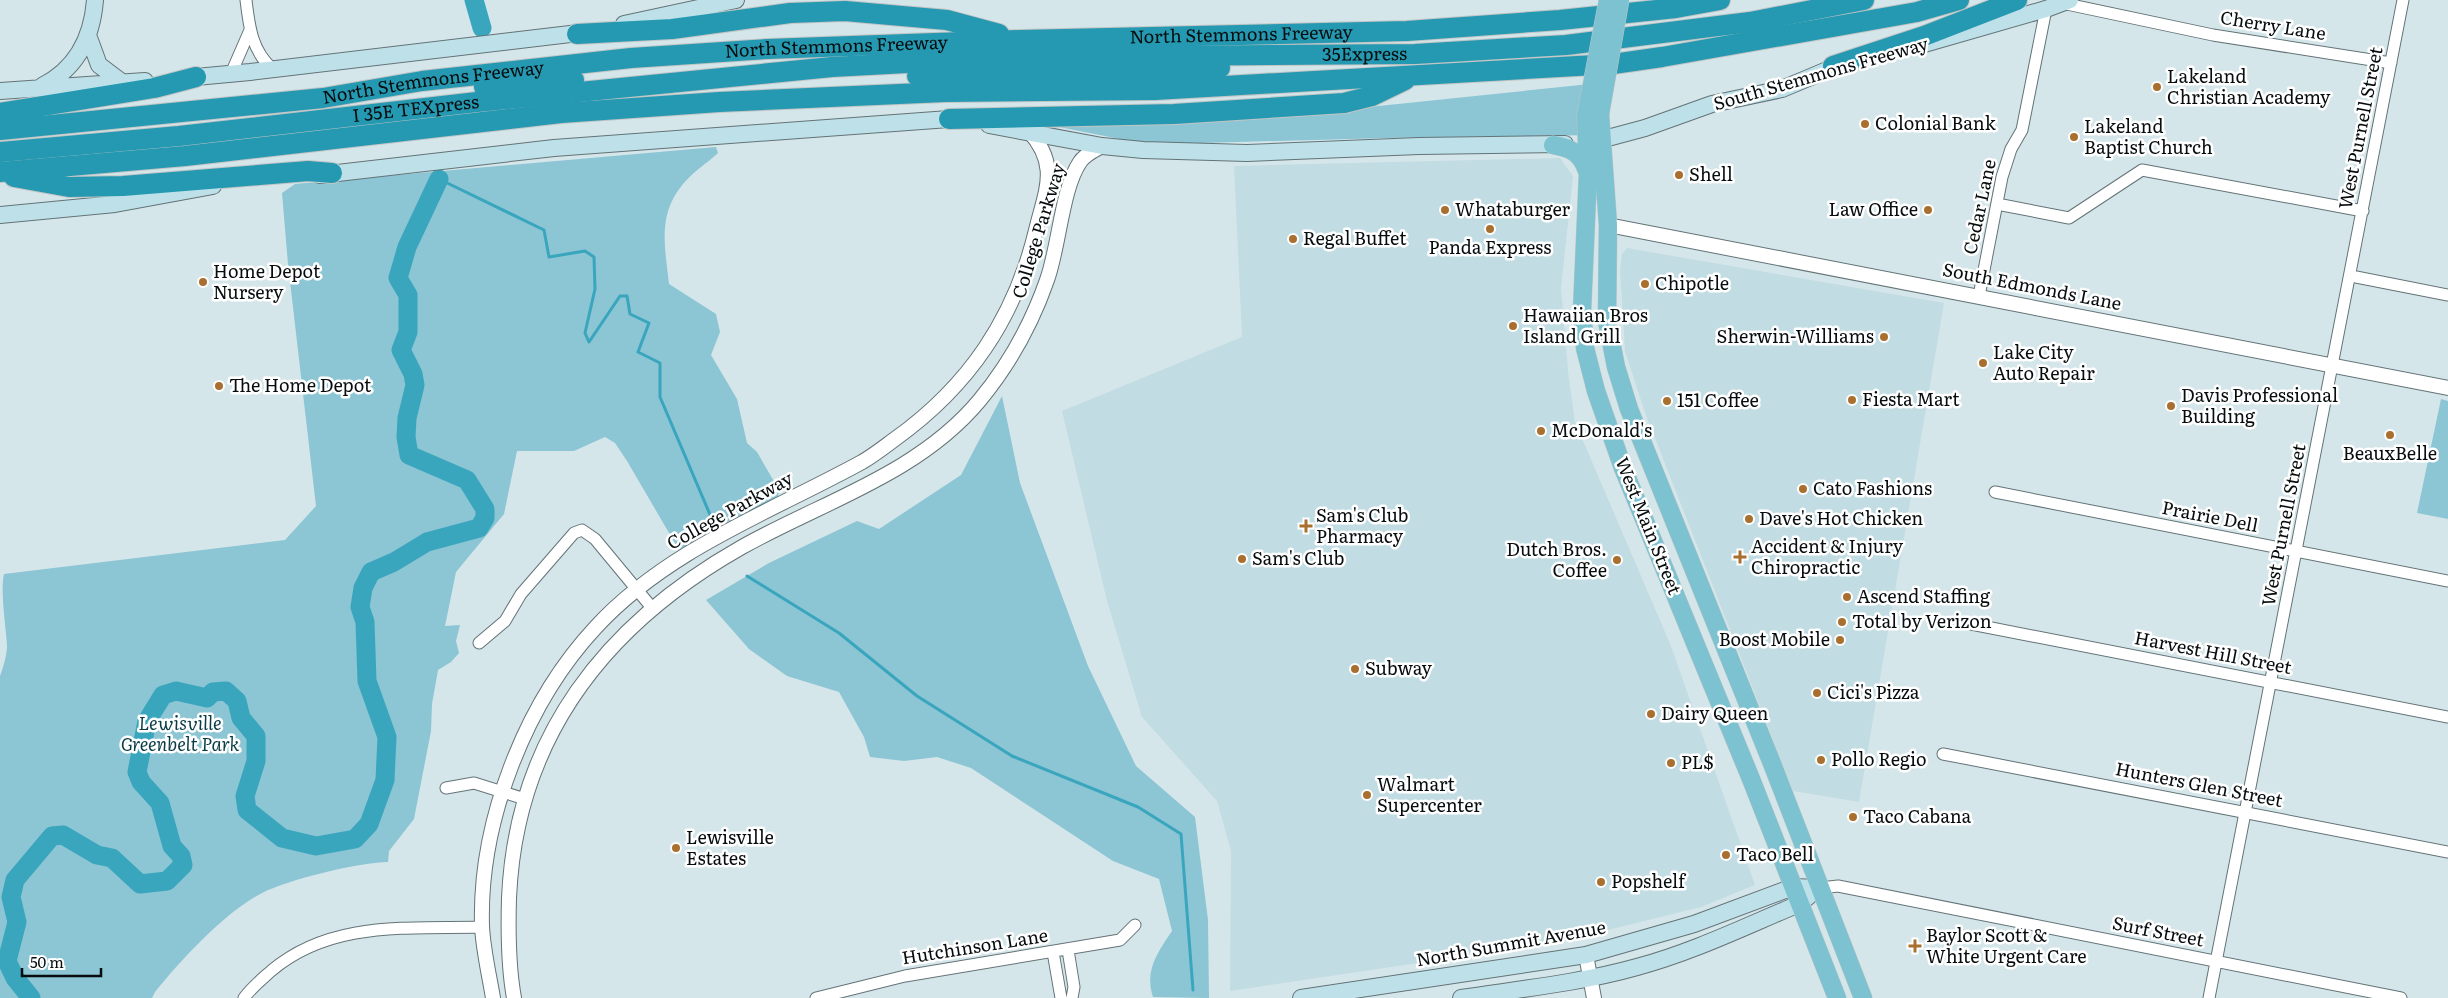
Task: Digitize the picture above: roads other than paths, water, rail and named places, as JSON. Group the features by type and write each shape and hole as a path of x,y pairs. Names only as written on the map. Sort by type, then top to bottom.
{"highway":[{"name":"North Stemmons Freeway","path":"0,130 323,98 422,81 631,58 767,49 1406,30 1560,20 1676,8 1720,0"},
{"name":"35Express","path":"741,76 832,67 926,62 1152,56 1416,54 1566,45 1750,22 1864,0"},
{"name":"South Stemmons Freeway","path":"1415,76 1613,64 1917,12 1959,0"},
{"path":"1833,66 1924,36 2016,0"},
{"path":"577,34 672,29 790,12 845,11 947,20 1020,40"},
{"path":"718,102 757,86 929,75 1040,76 1232,67 1301,55"},
{"path":"422,81 476,87 668,73 741,76"},
{"path":"0,113 154,88 196,76"},
{"name":"I 35E TEXpress","path":"0,152 179,136 477,102 741,76"},
{"path":"0,173 185,156 562,113 718,102 945,92 1154,90 1415,76"},
{"path":"949,119 1174,114 1344,103 1372,96 1415,76"},
{"path":"0,173 69,186 162,184 308,171 332,173"}],"main road":[{"path":"37,88 55,80 68,70 88,35 95,0"},
{"name":"North Stemmons Freeway","path":"0,91 229,74 577,34 695,5 736,0"},
{"name":"West Main Street","path":"1608,0 1593,115 1594,142 1608,225 1608,321 1616,367 1629,408 1863,998"},
{"name":"West Main Street","path":"1593,115 1620,0"},
{"name":"South Stemmons Freeway","path":"1594,142 1645,128 1712,104 1782,89 1833,66 1939,40 2046,9 2066,1"},
{"path":"88,35 99,65 123,83"},
{"path":"2,217 115,204 219,185 554,148 949,119 1028,130 1102,146 1143,150 1247,153 1419,146 1553,145 1594,142"},
{"name":"West Main Street","path":"1594,142 1588,173 1582,290 1585,346 1603,414 1623,468 1751,779 1837,998"},
{"path":"1553,145 1567,148 1580,155 1588,173"},
{"path":"1623,468 1649,458"},
{"name":"North Summit Avenue","path":"1302,998 1586,955 1820,888"},
{"name":"North Summit Avenue","path":"1461,998 1590,978 1636,967 1684,952 1796,895"}],"street":[{"path":"246,0 250,30 260,56 273,69"},
{"name":"West Purnell Street","path":"2209,998 2247,812 2403,0"},
{"name":"Cherry Lane","path":"2066,1 2213,35 2391,63"},
{"name":"Cedar Lane","path":"1979,296 1997,204 2011,149 2022,130 2046,9"},
{"path":"229,74 234,69 250,30"},
{"name":"College Parkway","path":"493,998 482,927 486,868 509,770 532,717 547,691 596,626 636,591 708,540 865,460 928,414 950,393 994,336 1008,312 1024,274 1048,179 1047,162 1042,146 1028,130"},
{"name":"College Parkway","path":"514,998 508,954 511,862 525,799 538,759 578,687 617,641 653,609 694,578 741,548 842,499 922,452 977,403 1004,368 1036,308 1048,277 1072,175 1082,158 1102,146"},
{"path":"1997,204 2069,218 2142,170 2363,211"},
{"name":"South Edmonds Lane","path":"1608,225 2448,388"},
{"path":"2351,276 2448,295"},
{"path":"994,336 1015,348"},
{"name":"Prairie Dell","path":"1995,492 2448,581"},
{"path":"787,499 798,519"},
{"path":"479,643 505,621 522,594 541,571 574,533 582,530 594,539 653,609"},
{"name":"Harvest Hill Street","path":"1971,624 2448,716"},
{"name":"Hunters Glen Street","path":"1943,754 2448,852"},
{"path":"446,788 474,783 525,799"},
{"name":"Surf Street","path":"1820,888 1838,886 2401,998"},
{"name":"Hutchinson Lane","path":"816,998 906,976 1120,940 1135,925"},
{"path":"244,998 276,966 318,941 368,930 482,927"},
{"path":"1068,950 1074,987 1072,998"},
{"path":"1053,952 1061,998"},
{"path":"1586,955 1594,998"}],"waterway":[{"path":"474,0 482,28"},
{"path":"439,179 544,230 549,257 585,251 594,257 595,289 585,333 589,342 620,296 627,296 630,314 649,323 638,352 660,363 660,397 714,524"},
{"path":"31,998 15,978 7,961 17,922 11,897 15,880 52,836 63,835 97,855 112,858 140,884 167,881 183,865 181,856 172,846 160,803 141,782 137,772 147,721 163,695 176,691 207,698 213,692 226,691 237,701 241,718 256,736 256,761 245,796 247,810 282,838 316,846 355,839 369,824 385,780 387,737 367,681 365,622 360,607 363,588 371,572 394,562 427,542 479,528 485,518 485,509 467,480 409,455 406,437 407,418 415,385 413,374 401,350 408,332 408,295 398,278 407,247 439,179"},
{"path":"747,576 839,633 917,696 1012,756 1138,807 1181,834 1193,990"}],"place":[{"name":"Lakeland Christian Academy","path":"2157,87"},
{"name":"Colonial Bank","path":"1865,124"},
{"name":"Lakeland Baptist Church","path":"2074,137"},
{"name":"Shell","path":"1679,175"},
{"name":"Whataburger","path":"1445,210"},
{"name":"Law Office","path":"1928,210"},
{"name":"Panda Express","path":"1490,229"},
{"name":"Regal Buffet","path":"1293,239"},
{"name":"Home Depot Nursery","path":"203,282"},
{"name":"Chipotle","path":"1645,284"},
{"name":"Hawaiian Bros Island Grill","path":"1513,326"},
{"name":"Sherwin-Williams","path":"1884,337"},
{"name":"Lake City Auto Repair","path":"1983,363"},
{"name":"The Home Depot","path":"219,386"},
{"name":"Fiesta Mart","path":"1852,400"},
{"name":"151 Coffee","path":"1667,401"},
{"name":"Davis Professional Building","path":"2171,406"},
{"name":"McDonald's","path":"1541,431"},
{"name":"BeauxBelle","path":"2390,435"},
{"name":"Cato Fashions","path":"1803,489"},
{"name":"Dave's Hot Chicken","path":"1749,519"},
{"name":"Sam's Club Pharmacy","path":"1306,526"},
{"name":"Accident & Injury Chiropractic","path":"1740,557"},
{"name":"Sam's Club","path":"1242,559"},
{"name":"Dutch Bros. Coffee","path":"1617,560"},
{"name":"Ascend Staffing","path":"1847,597"},
{"name":"Total by Verizon","path":"1842,622"},
{"name":"Boost Mobile","path":"1840,640"},
{"name":"Subway","path":"1355,669"},
{"name":"Cici's Pizza","path":"1817,693"},
{"name":"Dairy Queen","path":"1651,714"},
{"name":"Pollo Regio","path":"1821,760"},
{"name":"PL$","path":"1671,763"},
{"name":"Walmart Supercenter","path":"1367,795"},
{"name":"Taco Cabana","path":"1853,817"},
{"name":"Lewisville Estates","path":"676,848"},
{"name":"Taco Bell","path":"1726,855"},
{"name":"Popshelf","path":"1601,882"},
{"name":"Baylor Scott & White Urgent Care","path":"1915,946"}],"park label":[{"name":"Lewisville Greenbelt Park","path":"180,734"}]}
